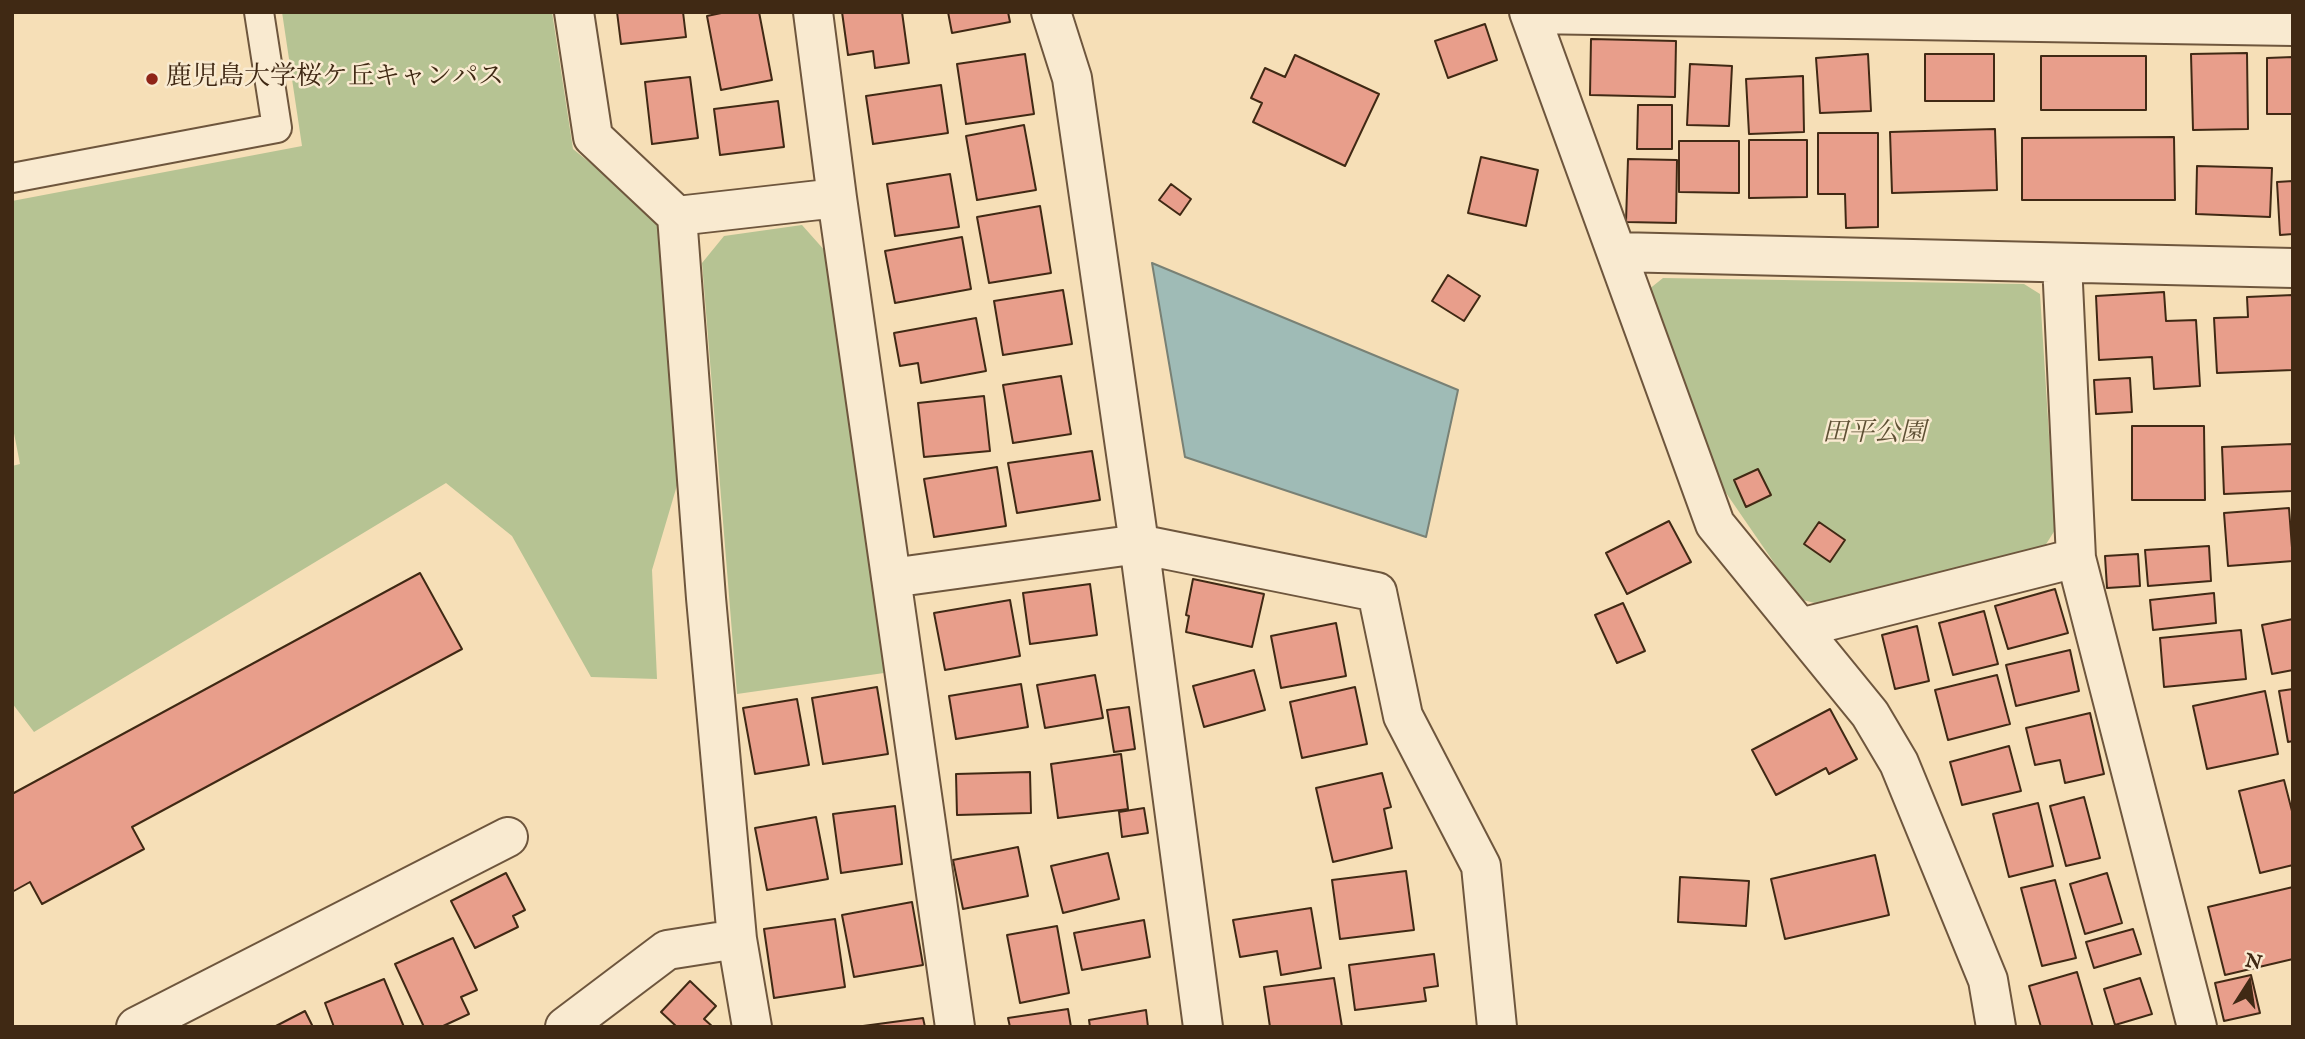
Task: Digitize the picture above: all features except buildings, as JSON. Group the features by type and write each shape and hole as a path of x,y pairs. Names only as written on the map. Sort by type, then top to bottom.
{"street":[{"path":"574,12 593,136 677,216 706,598 737,939 752,1027"},
{"path":"813,12 955,1027"},
{"path":"1051,12 1072,78 1139,544 1203,1027"},
{"path":"1996,1027 1988,979 1899,762 1870,714 1716,524 1530,13 2293,26"},
{"path":"677,216 837,198"},
{"path":"1617,252 2293,268"},
{"path":"2062,263 2076,558 2197,1027"},
{"path":"891,578 1139,544 1377,592 1403,716 1481,866 1497,1027"},
{"path":"1800,628 2076,558"},
{"path":"136,1027 508,837"},
{"path":"565,1027 667,950 737,939"}],"lane":[{"path":"12,178 277,128 259,12"}],"green space":[{"path":"282,12 552,12 573,149 657,217 678,482 652,570 657,679 591,677 512,536 446,483 34,732 12,703 12,466 20,464 12,423 12,201 302,146"},
{"path":"802,225 826,252 884,673 737,694 702,263 724,236"},
{"name":"田平公園","path":"1663,278 2024,284 2040,294 2055,530 2043,549 1830,607 1799,599 1724,490 1648,290"}],"water":[{"path":"1152,263 1458,390 1426,537 1185,457"}],"place":[{"name":"鹿児島大学桜ケ丘キャンパス","path":"152,79"}]}
